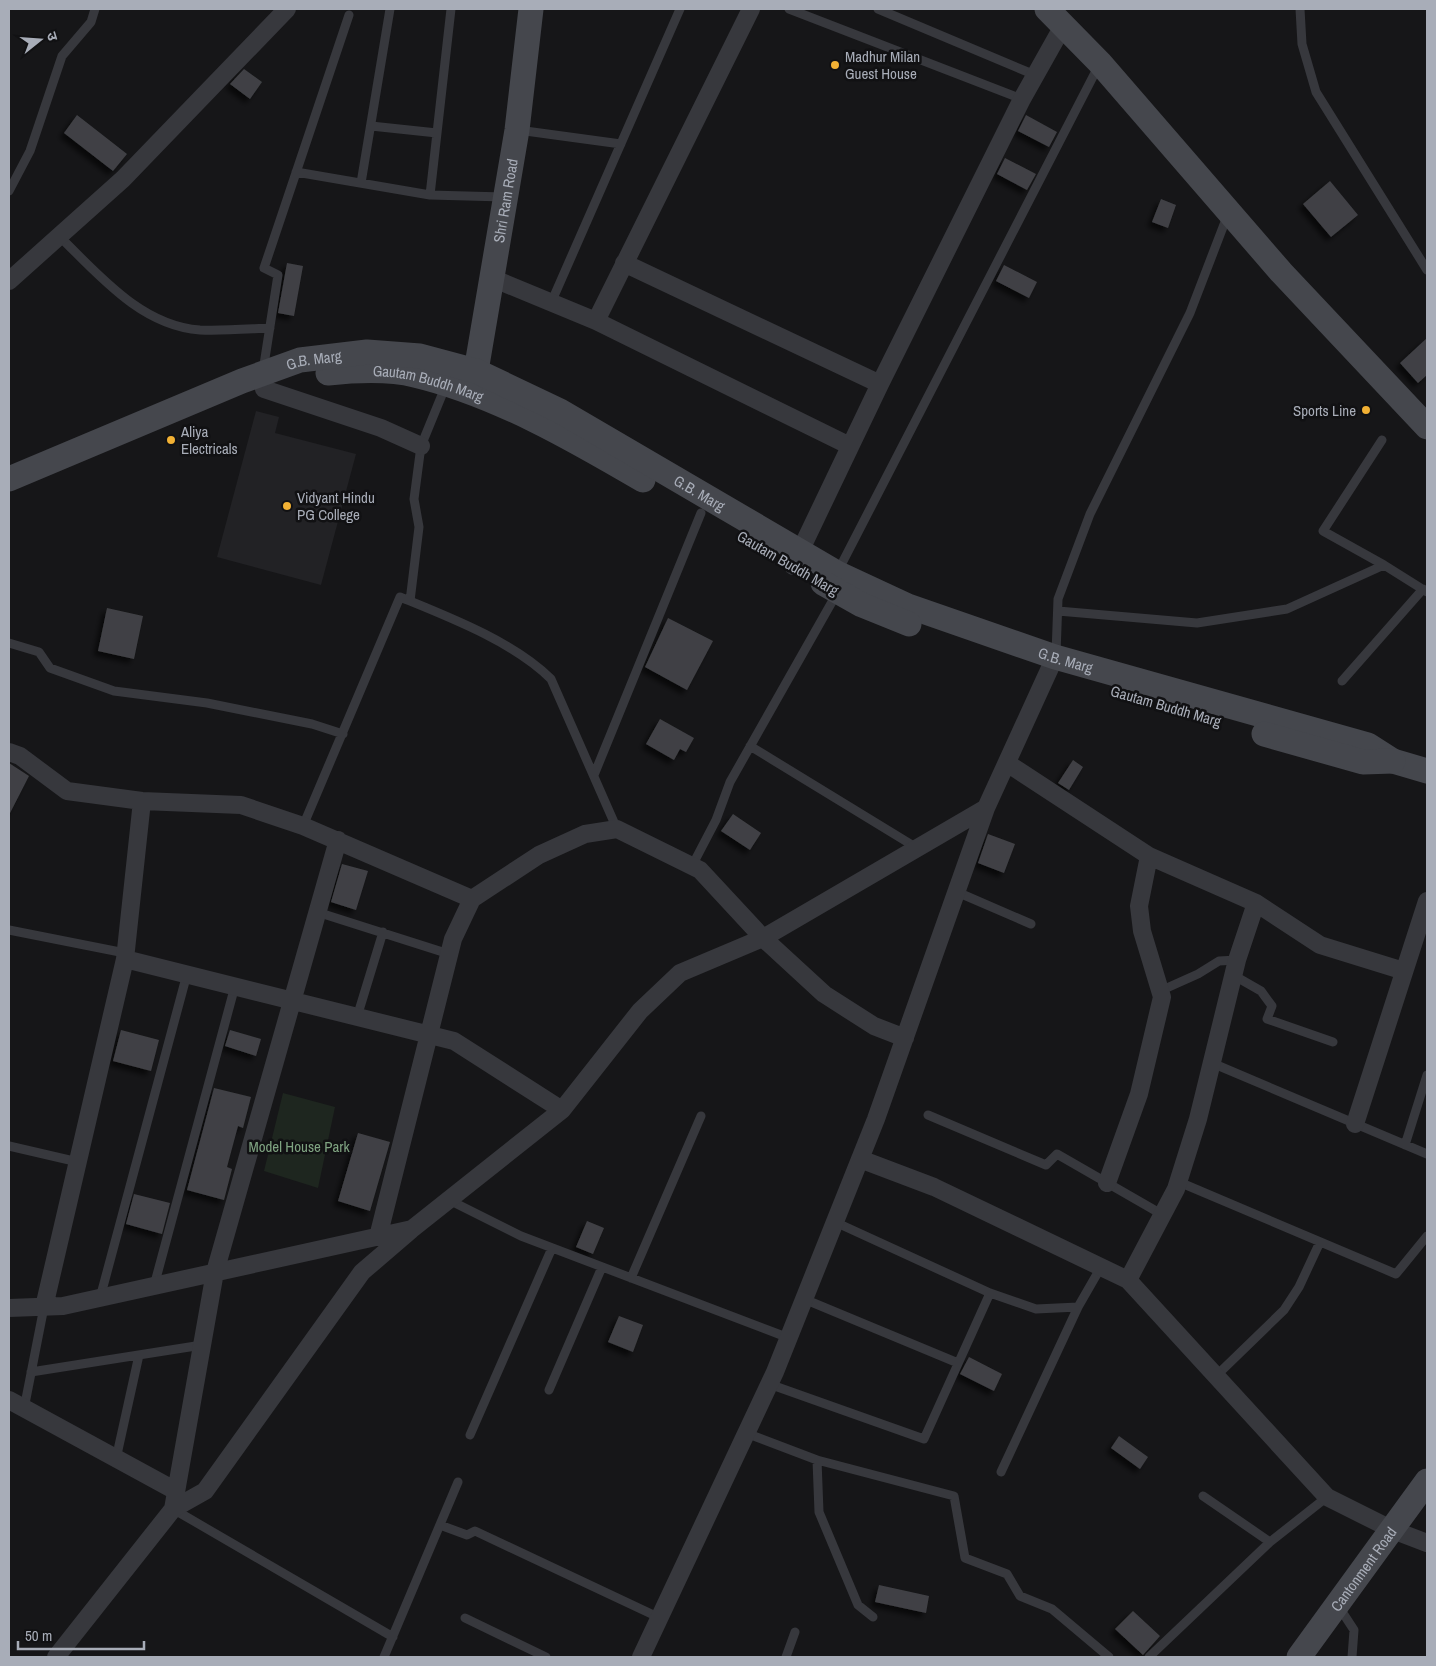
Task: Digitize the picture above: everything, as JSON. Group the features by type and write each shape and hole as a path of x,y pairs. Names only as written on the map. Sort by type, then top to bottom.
{"street":[{"path":"9,281 124,179 287,9"},
{"name":"Shri Ram Road","path":"464,382 492,278 517,130 532,9"},
{"path":"596,321 751,9"},
{"path":"796,559 880,384 1035,75 1055,18 1100,63 1229,214 1427,427"},
{"path":"624,263 880,384"},
{"path":"492,278 596,321 850,446"},
{"name":"G.B. Marg","path":"9,478 263,381 300,360 367,352 420,356 464,382 560,410 796,559 837,582 908,606 1052,664 1368,745 1393,761 1427,771"},
{"name":"Gautam Buddh Marg","path":"9,496 263,381 358,369 414,374 464,382 578,441 701,513 796,559"},
{"path":"263,381 421,446"},
{"path":"641,1657 789,1338 860,1159 905,1038 986,808 1052,664"},
{"path":"9,752 20,756 67,791 142,801 241,805 338,840 472,899"},
{"path":"1007,763 1149,856 1256,903 1320,945 1404,971"},
{"path":"44,1307 125,956 142,801"},
{"path":"56,1657 173,1509 205,1491 362,1272 412,1229 562,1110 640,1011 680,973 763,938 986,808"},
{"path":"378,1237 453,939 472,899 539,855 585,834 617,829 700,870 763,938 824,994 874,1026 905,1038"},
{"path":"173,1509 215,1272 338,840"},
{"path":"1107,1182 1139,1094 1160,1013 1162,997 1142,931 1138,906 1149,856"},
{"path":"1355,1124 1427,901"},
{"path":"1128,1280 1179,1182 1236,967 1256,903"},
{"path":"125,956 187,974 454,1041 562,1110"},
{"path":"860,1159 934,1187 1128,1280 1327,1497 1393,1530 1427,1543"},
{"path":"9,1308 63,1306 412,1229"},
{"path":"16,1405 176,1491"},
{"name":"Cantonment Road","path":"1299,1657 1427,1481"}],"lane":[{"path":"9,191 30,151 62,56 90,22 94,9"},
{"path":"361,183 390,9"},
{"path":"430,195 452,9"},
{"path":"551,303 680,9"},
{"path":"789,9 1022,98"},
{"path":"878,9 1035,75"},
{"path":"1300,9 1302,44 1316,92 1427,270"},
{"path":"263,381 278,275 264,268 349,16"},
{"path":"692,866 716,820 730,782 837,582 1100,63"},
{"path":"371,126 437,133"},
{"path":"517,130 621,144"},
{"path":"296,172 430,195 505,197"},
{"path":"1052,664 1058,599 1090,514 1190,314 1229,214"},
{"path":"59,236 119,295 161,320 199,330 270,328"},
{"path":"410,601 419,527 414,499 421,446 464,382"},
{"path":"1342,681 1425,591 1384,565 1323,531 1382,440"},
{"path":"594,775 701,513"},
{"path":"1058,611 1197,623 1287,609 1384,565"},
{"path":"303,826 400,597 446,615 534,661 551,679 617,829"},
{"path":"9,643 39,652 50,668 114,691 207,703 312,724 343,734"},
{"path":"750,746 917,848"},
{"path":"957,892 1031,924"},
{"path":"317,912 449,954"},
{"path":"9,930 125,956"},
{"path":"356,1017 383,932"},
{"path":"1160,991 1198,974 1219,961 1236,967 1262,991 1272,1006 1267,1019 1333,1042"},
{"path":"100,1298 187,974"},
{"path":"154,1286 234,986"},
{"path":"1212,1063 1427,1154"},
{"path":"1405,1145 1427,1075"},
{"path":"928,1115 1046,1165 1057,1154 1163,1215"},
{"path":"631,1278 701,1116"},
{"path":"9,1146 78,1162"},
{"path":"1179,1182 1396,1274 1427,1236"},
{"path":"449,1200 521,1236 789,1338"},
{"path":"835,1222 990,1293 1036,1309 1078,1307"},
{"path":"1216,1376 1284,1310 1299,1288 1320,1242"},
{"path":"470,1435 552,1248"},
{"path":"549,1390 602,1267"},
{"path":"1001,1472 1078,1307 1101,1267"},
{"path":"769,1384 924,1439 990,1293"},
{"path":"804,1299 958,1363"},
{"path":"16,1405 31,1372 44,1307"},
{"path":"31,1372 202,1345"},
{"path":"116,1459 140,1355"},
{"path":"746,1433 817,1460 954,1496 965,1558 1006,1574 1020,1596 1052,1609 1109,1657"},
{"path":"817,1460 818,1512 858,1605 872,1617"},
{"path":"384,1657 458,1482"},
{"path":"1203,1496 1270,1542"},
{"path":"1149,1657 1270,1542 1327,1497"},
{"path":"173,1509 393,1637"},
{"path":"440,1525 467,1536 475,1531 660,1618"},
{"path":"1338,1605 1354,1630 1352,1657"},
{"path":"465,1618 546,1657"},
{"path":"786,1657 795,1632"}],"shaded area":[{"name":"Vidyant Hindu PG College","path":"256,411 279,417 275,433 356,454 321,585 217,557"}],"green space":[{"name":"Model House Park","path":"283,1093 335,1107 318,1188 264,1171"}],"building":[{"path":"244,69 262,82 250,99 230,84"},
{"path":"77,115 127,154 113,171 64,133"},
{"path":"1026,115 1057,132 1049,147 1018,131"},
{"path":"1005,158 1036,174 1027,190 997,174"},
{"path":"1330,181 1358,215 1331,237 1303,204"},
{"path":"1161,199 1176,205 1168,228 1152,222"},
{"path":"287,263 303,266 294,316 278,313"},
{"path":"1004,265 1037,282 1029,298 996,281"},
{"path":"1427,338 1427,375 1418,383 1400,363"},
{"path":"107,608 143,616 134,659 98,651"},
{"path":"668,618 713,641 687,690 645,667"},
{"path":"660,719 694,738 686,752 680,749 674,760 646,744"},
{"path":"1073,760 1083,767 1069,790 1058,783"},
{"path":"9,763 29,776 9,815"},
{"path":"733,814 761,833 750,850 721,831"},
{"path":"988,834 1015,844 1004,873 978,863"},
{"path":"342,864 368,871 356,910 331,902"},
{"path":"121,1030 159,1040 151,1071 113,1061"},
{"path":"230,1030 261,1039 256,1056 225,1046"},
{"path":"214,1088 251,1097 243,1128 238,1126 227,1167 232,1169 224,1200 187,1190"},
{"path":"358,1133 390,1142 370,1211 338,1201"},
{"path":"134,1194 170,1203 162,1234 126,1224"},
{"path":"587,1221 604,1228 593,1254 576,1247"},
{"path":"619,1316 643,1325 633,1352 608,1342"},
{"path":"969,1357 1002,1374 994,1391 960,1374"},
{"path":"1119,1436 1148,1457 1140,1469 1111,1448"},
{"path":"879,1585 929,1596 926,1613 875,1602"},
{"path":"1133,1611 1160,1636 1143,1655 1115,1629"}],"place":[{"name":"Madhur Milan Guest House","path":"835,65"},
{"name":"Sports Line","path":"1366,410"},
{"name":"Aliya Electricals","path":"171,440"},
{"name":"Vidyant Hindu PG College","path":"287,506"}]}
